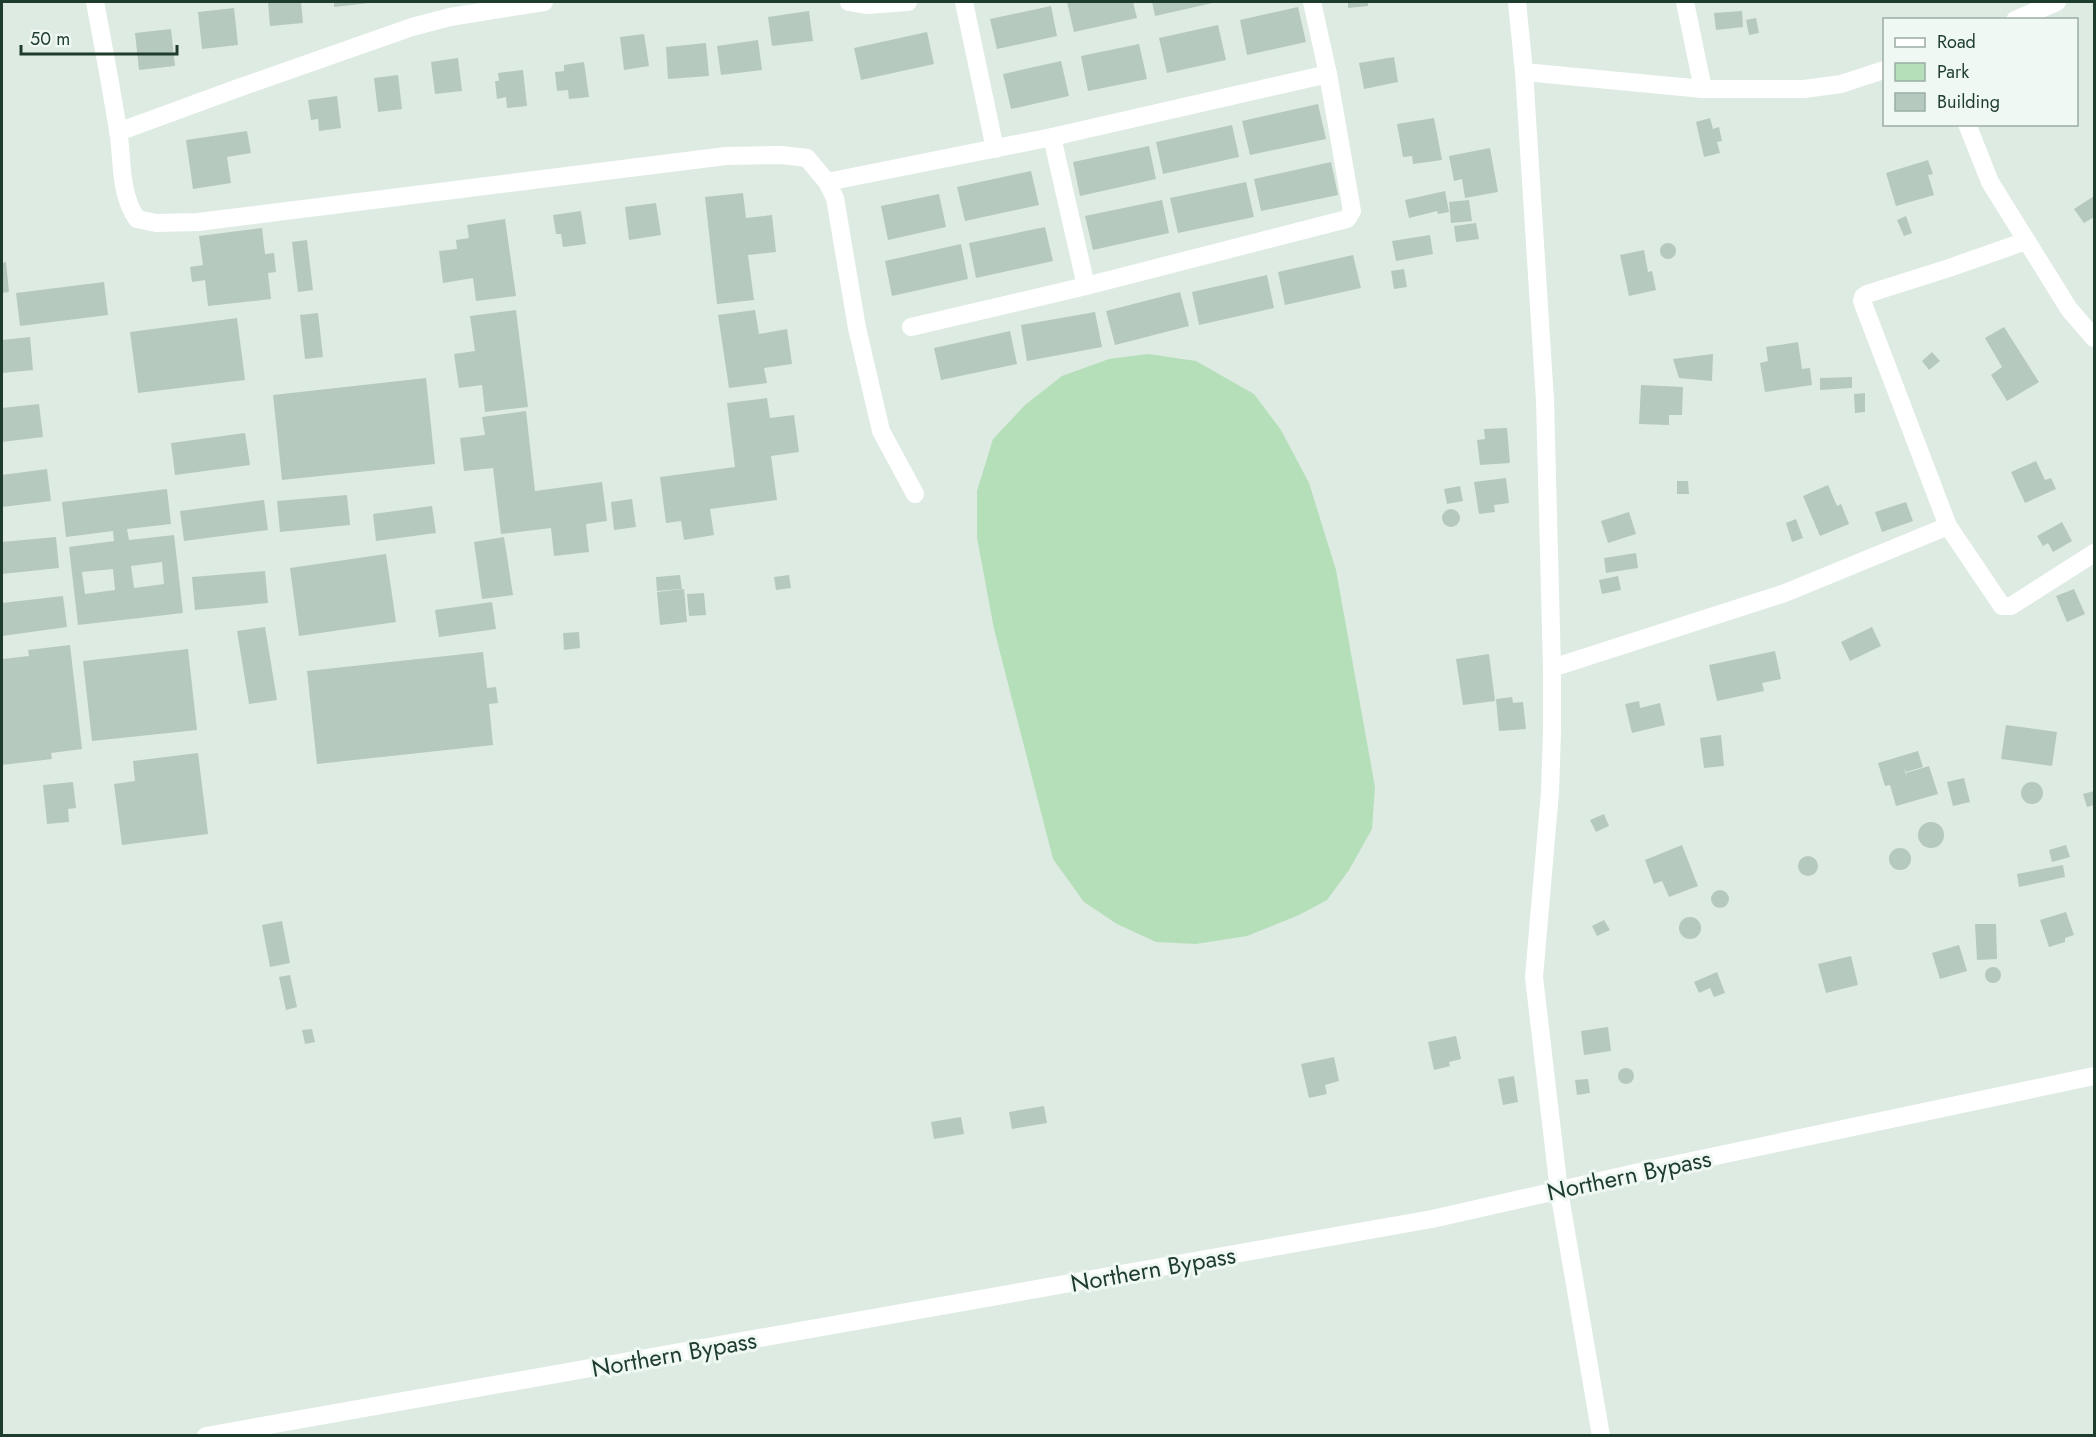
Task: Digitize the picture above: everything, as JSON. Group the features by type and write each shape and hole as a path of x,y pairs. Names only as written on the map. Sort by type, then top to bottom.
{"street":[{"path":"95,2 129,208 137,219 156,224 198,222 726,156 782,155 807,158 827,182 835,198 857,328 881,431 915,494"},
{"path":"118,132 412,27 450,17 543,2"},
{"path":"849,2 866,5 908,2"},
{"path":"964,2 995,149"},
{"path":"911,327 1086,286 1347,219 1352,211 1328,74 1312,2"},
{"path":"1517,2 1524,72 1545,400 1552,668 1550,792 1534,977 1560,1191 1601,1436"},
{"path":"1685,2 1703,89"},
{"path":"2020,18 2057,2"},
{"path":"1524,72 1703,89 1804,88 1841,84 1883,70"},
{"path":"827,182 1052,137 1328,74"},
{"path":"1968,126 1990,182 2069,309 2094,338"},
{"path":"1052,137 1086,286"},
{"path":"2026,241 1867,294 1862,301 1948,526 2002,606 2011,606 2094,553"},
{"path":"1552,668 1785,593 1948,526"},
{"name":"Northern Bypass","path":"206,1436 1432,1219 2094,1076"}],"green space":[{"path":"1148,354 1196,361 1254,394 1281,430 1309,483 1336,570 1375,787 1372,829 1349,870 1327,900 1299,915 1247,936 1196,944 1156,942 1117,924 1084,902 1053,859 994,629 977,538 977,491 993,439 1025,405 1062,376 1109,359"}],"building":[{"path":"268,2 301,2 303,23 270,26"},
{"path":"334,2 369,2 369,3 334,7"},
{"path":"1067,2 1133,2 1137,18 1074,32"},
{"path":"1152,2 1217,2 1155,16"},
{"path":"1348,2 1368,2 1368,6 1348,8"},
{"path":"1051,6 1057,36 997,49 990,19"},
{"path":"1298,7 1306,42 1247,55 1240,20"},
{"path":"234,8 238,45 202,49 198,12"},
{"path":"809,11 813,41 772,46 768,17"},
{"path":"1742,11 1743,27 1716,30 1714,13"},
{"path":"1756,18 1759,33 1749,35 1746,20"},
{"path":"1218,25 1226,60 1167,73 1159,38"},
{"path":"171,29 175,66 139,70 135,33"},
{"path":"927,32 934,64 861,80 854,48"},
{"path":"644,34 649,66 624,70 620,37"},
{"path":"758,40 762,70 721,75 717,46"},
{"path":"706,43 709,76 668,79 666,47"},
{"path":"1139,44 1147,79 1088,91 1081,56"},
{"path":"1394,57 1398,82 1364,89 1359,63"},
{"path":"458,58 462,91 435,94 431,62"},
{"path":"1061,61 1069,96 1011,109 1003,74"},
{"path":"584,62 589,97 569,99 568,90 557,91 555,72 564,71 564,65"},
{"path":"523,70 527,106 507,108 506,97 497,99 495,81 499,81 498,73"},
{"path":"398,75 402,109 378,112 374,78"},
{"path":"337,96 341,128 319,131 318,119 311,120 308,100"},
{"path":"1318,104 1326,139 1250,155 1242,121"},
{"path":"1434,118 1442,160 1413,164 1412,156 1403,157 1397,124"},
{"path":"1710,118 1713,129 1719,127 1722,141 1717,142 1720,153 1704,157 1696,122"},
{"path":"1232,125 1239,157 1163,174 1156,142"},
{"path":"247,131 251,153 227,157 231,183 193,189 186,140"},
{"path":"1149,146 1156,179 1080,196 1073,162"},
{"path":"1490,148 1498,192 1465,198 1462,179 1454,181 1449,156"},
{"path":"1928,160 1933,174 1928,175 1934,195 1896,206 1886,173"},
{"path":"1331,162 1338,195 1261,211 1254,179"},
{"path":"1031,171 1039,205 965,221 957,187"},
{"path":"1246,182 1254,217 1178,233 1170,198"},
{"path":"1445,191 1449,212 1438,214 1437,211 1409,218 1405,200"},
{"path":"743,193 746,218 772,215 776,252 748,255 754,300 717,304 705,197"},
{"path":"939,194 946,227 888,240 881,206"},
{"path":"2094,196 2094,217 2084,223 2074,209"},
{"path":"1162,200 1169,233 1093,250 1085,216"},
{"path":"1469,200 1472,221 1451,223 1449,202"},
{"path":"656,203 661,235 629,240 625,207"},
{"path":"581,211 586,244 563,247 561,234 556,234 553,215"},
{"path":"1906,216 1912,233 1904,236 1897,220"},
{"path":"505,219 516,296 476,301 473,278 443,283 439,251 457,249 456,240 469,238 467,225"},
{"path":"1476,223 1479,239 1456,242 1454,226"},
{"path":"1045,227 1053,261 976,278 969,243"},
{"path":"262,228 265,254 274,253 276,272 268,273 271,299 208,306 205,280 192,282 190,267 203,265 199,236"},
{"path":"1430,235 1433,254 1396,261 1392,241"},
{"path":"307,240 313,290 298,292 292,242"},
{"path":"1668,243 1674,245 1676,251 1674,257 1668,259 1662,257 1660,251 1662,245"},
{"path":"961,244 968,279 892,296 885,261"},
{"path":"1644,250 1648,272 1652,271 1656,290 1629,296 1620,255"},
{"path":"1353,255 1361,288 1285,305 1278,272"},
{"path":"6,262 9,292 2,293 2,263"},
{"path":"1404,269 1407,287 1394,289 1391,271"},
{"path":"1267,275 1274,308 1199,325 1192,292"},
{"path":"104,282 108,315 20,326 16,293"},
{"path":"1180,292 1189,326 1115,345 1106,311"},
{"path":"516,310 528,407 485,412 482,385 459,388 454,354 475,351 470,316"},
{"path":"755,310 759,334 787,329 792,364 764,368 767,383 729,388 718,315"},
{"path":"1095,312 1102,347 1027,361 1021,325"},
{"path":"318,313 323,357 305,359 300,315"},
{"path":"237,318 245,380 138,393 130,332"},
{"path":"2004,327 2039,382 2007,401 1991,375 2002,367 1985,338"},
{"path":"1010,331 1017,364 941,380 934,348"},
{"path":"30,337 33,370 2,373 2,340"},
{"path":"1798,342 1802,369 1810,368 1812,385 1765,392 1760,363 1768,361 1766,347"},
{"path":"1932,352 1940,361 1929,370 1922,361"},
{"path":"1713,354 1712,381 1679,378 1673,359"},
{"path":"1852,377 1852,388 1820,390 1820,378"},
{"path":"426,378 435,464 282,480 273,395"},
{"path":"1641,385 1683,387 1682,415 1669,415 1669,425 1639,424"},
{"path":"1865,393 1865,412 1855,413 1854,394"},
{"path":"767,398 770,418 794,415 799,452 771,456 777,500 710,509 714,535 684,540 681,521 666,523 660,477 735,467 727,403"},
{"path":"39,404 43,437 2,442 2,408"},
{"path":"526,411 535,491 602,482 607,521 586,524 589,552 554,556 551,528 501,534 493,468 464,471 460,438 485,435 482,417"},
{"path":"1507,428 1510,463 1480,465 1477,440 1485,439 1484,429"},
{"path":"245,433 250,465 175,475 171,443"},
{"path":"2036,461 2045,480 2051,478 2056,489 2025,503 2011,472"},
{"path":"47,469 51,501 2,507 2,475"},
{"path":"1506,478 1509,503 1494,505 1495,512 1479,514 1474,482"},
{"path":"1677,481 1688,481 1689,494 1677,494"},
{"path":"1828,485 1837,506 1841,504 1849,524 1820,536 1803,496"},
{"path":"1460,486 1463,501 1447,504 1444,489"},
{"path":"167,489 171,524 127,529 129,540 174,535 183,613 78,625 69,547 114,541 113,531 66,537 62,502","holes":["162,562 164,584 134,588 131,566","113,569 115,590 85,594 82,572"]},
{"path":"347,495 350,525 280,532 277,501"},
{"path":"632,499 636,527 614,530 611,502"},
{"path":"264,500 268,530 184,541 180,511"},
{"path":"1906,502 1913,521 1882,532 1875,512"},
{"path":"432,506 436,533 376,541 373,514"},
{"path":"1451,509 1457,512 1460,518 1457,524 1451,527 1445,524 1442,518 1445,512"},
{"path":"1629,512 1636,534 1608,543 1601,521"},
{"path":"1796,519 1803,538 1792,542 1786,523"},
{"path":"2062,522 2072,541 2053,552 2048,543 2043,546 2037,536"},
{"path":"56,537 59,568 2,574 2,542"},
{"path":"504,537 513,595 482,599 474,542"},
{"path":"1636,553 1638,568 1606,573 1604,558"},
{"path":"386,554 396,622 299,636 290,568"},
{"path":"265,571 268,603 195,610 192,577"},
{"path":"680,575 682,589 657,591 656,577"},
{"path":"789,575 791,588 776,590 774,577"},
{"path":"1618,576 1621,590 1602,594 1599,580"},
{"path":"684,589 687,622 660,625 657,592"},
{"path":"2074,589 2085,614 2067,622 2056,596"},
{"path":"704,593 706,615 689,616 687,594"},
{"path":"63,596 67,627 2,636 2,603"},
{"path":"492,602 496,629 439,637 435,610"},
{"path":"265,627 277,700 249,704 237,631"},
{"path":"1872,627 1881,646 1850,661 1841,642"},
{"path":"579,632 580,648 564,650 563,633"},
{"path":"70,645 82,749 51,753 52,759 2,765 2,659 29,656 28,650"},
{"path":"188,649 197,730 92,741 83,661"},
{"path":"1775,651 1781,679 1762,683 1764,691 1717,701 1709,665"},
{"path":"483,652 487,688 496,687 498,703 489,704 493,745 317,764 307,671"},
{"path":"1489,654 1495,701 1463,705 1456,659"},
{"path":"1512,697 1513,703 1523,702 1526,729 1499,731 1496,699"},
{"path":"1639,701 1640,708 1660,703 1665,725 1632,733 1625,704"},
{"path":"2006,725 2057,732 2052,766 2001,759"},
{"path":"1721,735 1724,766 1704,768 1700,738"},
{"path":"1918,751 1923,767 1906,772 1904,768 1907,778 1906,773 1929,766 1938,794 1896,806 1890,785 1885,786 1878,763"},
{"path":"198,753 208,834 122,845 114,784 135,781 133,761"},
{"path":"1964,778 1970,802 1953,806 1947,782"},
{"path":"73,782 76,808 68,809 69,822 47,824 43,785"},
{"path":"2032,782 2040,785 2043,793 2040,801 2032,804 2024,801 2021,793 2024,785"},
{"path":"2094,791 2094,805 2087,807 2083,794"},
{"path":"1604,814 1609,826 1596,832 1590,820"},
{"path":"1931,822 1940,826 1944,835 1940,844 1931,848 1922,844 1918,835 1922,826"},
{"path":"1682,845 1698,886 1669,897 1662,881 1654,884 1645,860"},
{"path":"2066,845 2070,857 2052,862 2049,850"},
{"path":"1900,848 1908,851 1911,859 1908,867 1900,870 1892,867 1889,859 1892,851"},
{"path":"1804,856 1812,856 1818,862 1818,870 1812,876 1804,876 1798,870 1798,862"},
{"path":"2063,865 2065,877 2019,887 2017,874"},
{"path":"1716,890 1724,890 1729,895 1727,906 1716,908 1711,903 1711,895"},
{"path":"2066,912 2074,935 2065,938 2065,942 2049,947 2040,920"},
{"path":"1690,917 1700,924 1701,928 1694,938 1690,939 1680,932 1679,928 1686,918"},
{"path":"1604,920 1610,930 1597,936 1592,926"},
{"path":"282,921 290,963 270,967 262,925"},
{"path":"1975,924 1996,924 1997,959 1977,960"},
{"path":"1959,945 1967,971 1940,979 1932,953"},
{"path":"1851,956 1858,985 1826,993 1818,964"},
{"path":"1990,967 1996,967 2001,975 1999,981 1990,983 1985,978 1985,972"},
{"path":"1717,972 1725,993 1714,997 1710,988 1699,993 1694,982"},
{"path":"290,975 297,1007 286,1010 279,977"},
{"path":"1608,1027 1611,1051 1584,1055 1581,1031"},
{"path":"312,1029 315,1042 305,1044 302,1030"},
{"path":"1456,1036 1461,1059 1449,1062 1450,1066 1434,1070 1428,1042"},
{"path":"1334,1057 1339,1081 1325,1085 1327,1094 1309,1098 1301,1064"},
{"path":"1626,1068 1634,1076 1626,1084 1618,1076"},
{"path":"1514,1076 1518,1102 1503,1105 1498,1079"},
{"path":"1588,1079 1590,1093 1577,1095 1575,1080"},
{"path":"1044,1106 1047,1123 1012,1129 1009,1112"},
{"path":"961,1117 964,1134 934,1139 931,1122"}]}
